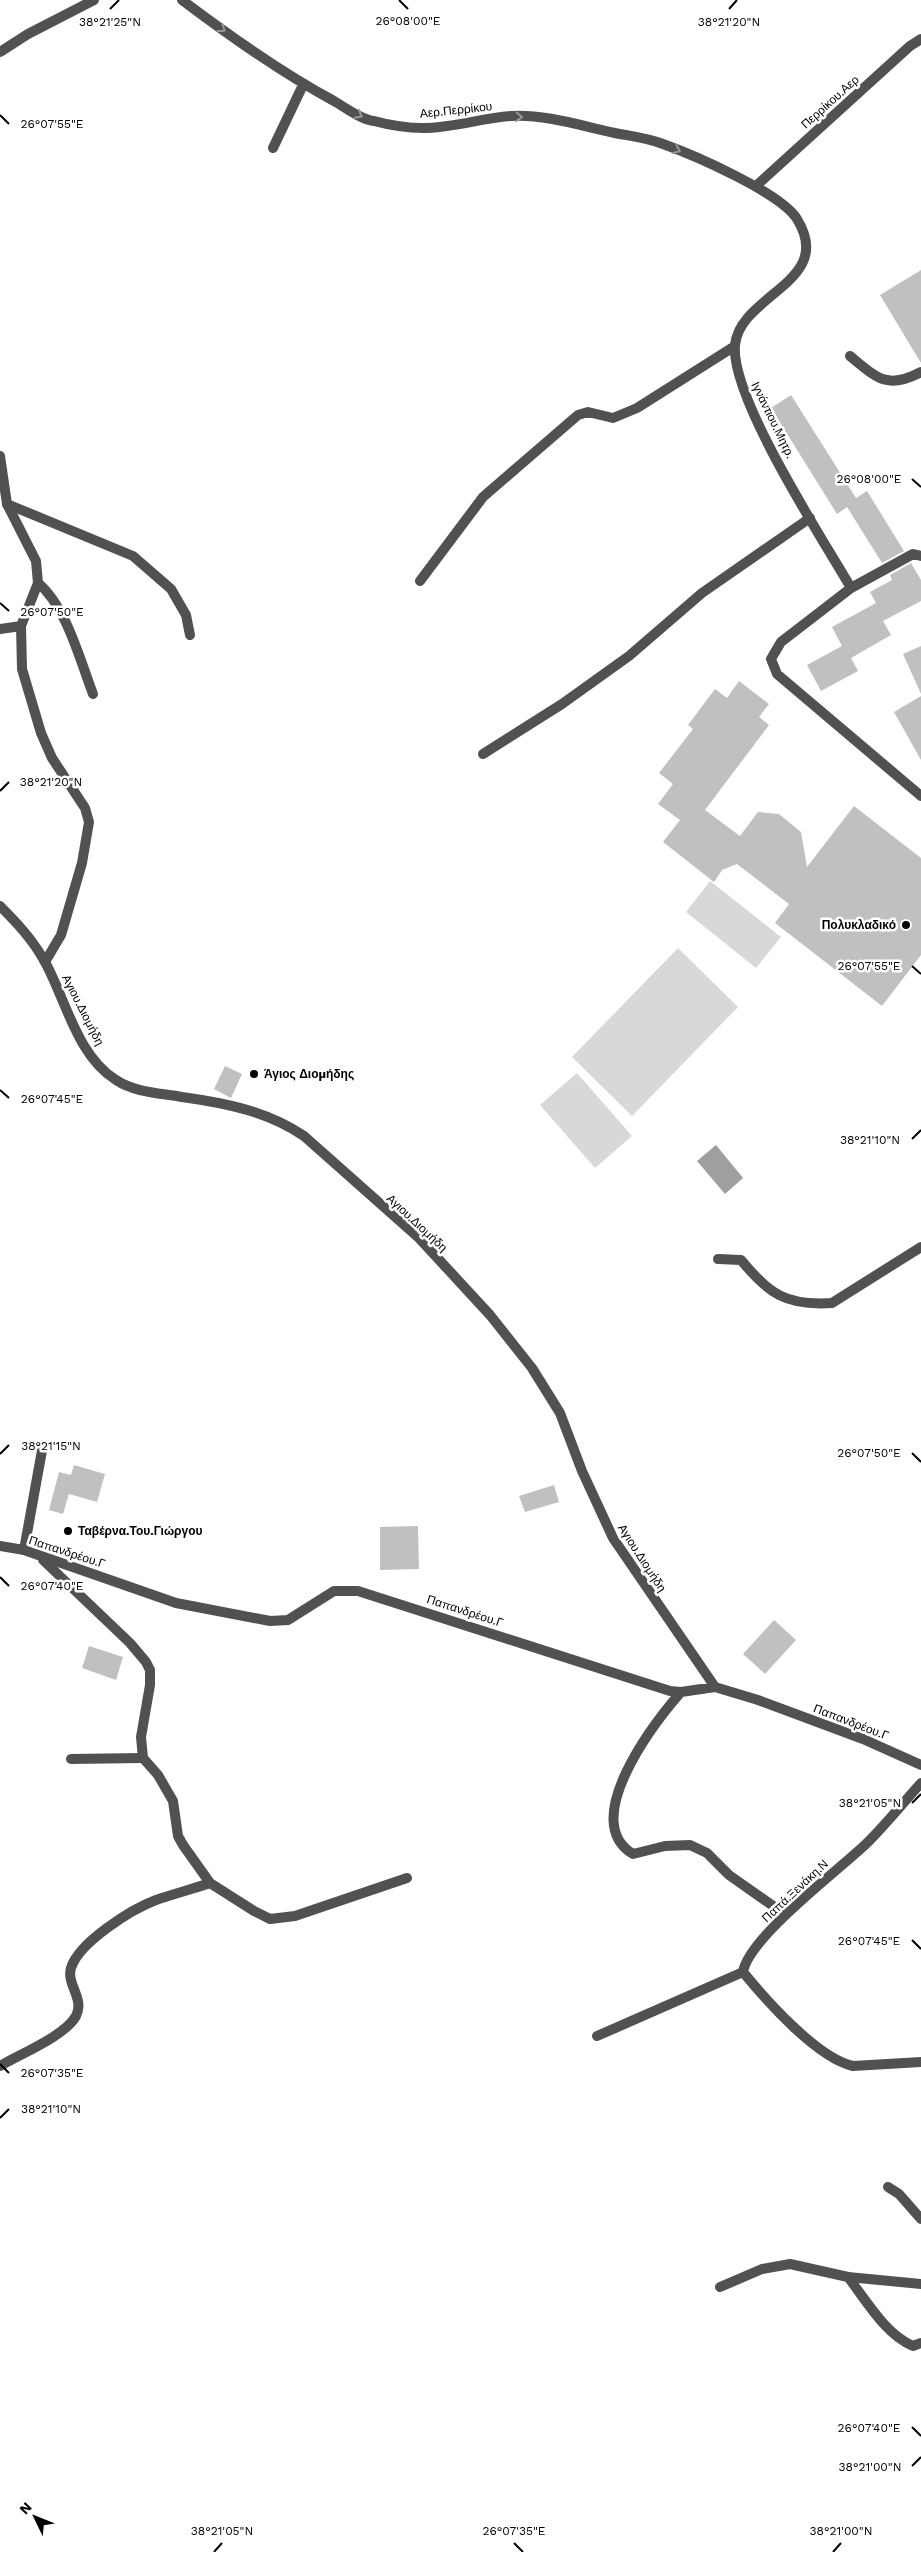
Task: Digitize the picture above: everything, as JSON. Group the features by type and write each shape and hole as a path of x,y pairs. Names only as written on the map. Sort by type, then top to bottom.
{"street":[{"path":"0,52 28,34 94,0"},
{"name":"Αερ.Περρίκου","path":"182,0 303,84 370,121 422,128 511,116 579,125 662,143 756,186"},
{"name":"Περρίκου.Αερ","path":"756,186 921,38"},
{"path":"273,148 303,84"},
{"name":"Ιγνάντιου.Μητρ.","path":"756,186 786,205 799,221 806,246 804,258 795,275 754,310 742,325 735,346 737,369 746,398 810,518 851,588"},
{"path":"420,581 484,497 578,415 588,412 614,418 637,408 735,346"},
{"path":"850,356 876,376 891,383 905,381 921,372"},
{"path":"0,456 8,504 36,561 38,583 21,626 22,669 41,733 52,758 85,808 89,822 82,863 61,935 45,962"},
{"path":"8,504 133,556 171,590 186,615 190,634"},
{"path":"483,754 562,704 622,661 702,593 810,518"},
{"path":"921,556 913,554 851,588 781,642 775,649 771,659 777,674 921,796"},
{"path":"38,583 49,592 69,631 93,694"},
{"path":"0,629 21,626"},
{"name":"Αγιου.Διομήδη","path":"0,906 32,940 45,962 87,1050 108,1074 136,1090 244,1108 287,1124 304,1136 418,1238 490,1315 532,1368 560,1413 582,1470 613,1538 715,1687"},
{"path":"718,1259 741,1260 771,1292 796,1302 818,1304 832,1303 921,1246"},
{"path":"24,1550 43,1445"},
{"name":"Παπανδρέου.Γ","path":"0,1546 24,1550 176,1603 270,1621 288,1620 334,1591 358,1591 670,1691 680,1692 715,1687 758,1700 854,1736 921,1764"},
{"path":"40,1557 130,1642 146,1662 150,1670 150,1685 141,1737 143,1758 158,1775 173,1801 178,1836 210,1883 270,1919 295,1916 407,1878"},
{"path":"680,1692 638,1750 614,1801 613,1828 618,1840 633,1854 681,1844 696,1847 707,1853 729,1875 786,1915"},
{"path":"71,1760 143,1758"},
{"name":"Παπά.Ξενάκη.Ν","path":"743,1972 744,1966 757,1948 786,1915 867,1843 921,1783"},
{"path":"0,2066 61,2031 76,2016 78,2004 70,1974 71,1968 75,1959 93,1940 135,1910 155,1900 210,1883"},
{"path":"597,2036 743,1972 791,2024 812,2042 846,2065 921,2062"},
{"path":"888,2187 899,2194 921,2219"},
{"path":"720,2287 762,2269 790,2264 848,2277 921,2284"},
{"path":"848,2277 887,2326 907,2344 913,2346 921,2343"}],"shaded area":[{"path":"710,881 781,937 756,968 686,912"},
{"path":"678,948 738,1007 632,1116 572,1057"},
{"path":"577,1073 632,1136 595,1168 540,1105"},
{"path":"716,1145 743,1178 725,1194 697,1161"}],"building":[{"path":"921,270 921,363 880,295"},
{"path":"791,395 856,498 867,491 904,551 882,563 847,507 837,514 771,408"},
{"path":"911,563 921,580 921,601 883,621 891,635 851,658 858,671 821,691 807,665 842,646 832,627 876,603 870,592 892,580 890,575"},
{"path":"921,646 921,694 903,654"},
{"path":"739,681 769,704 759,717 769,725 705,810 740,836 758,812 779,814 801,832 807,867 854,806 921,858 921,955 882,1006 775,923 789,904 737,864 722,870 714,882 663,842 680,820 658,804 673,784 659,773 693,729 688,725 715,689 727,698"},
{"path":"921,696 921,760 894,712"},
{"path":"225,1066 242,1074 231,1098 214,1089"},
{"path":"74,1465 105,1474 97,1502 69,1494 63,1514 49,1510 59,1472 71,1475"},
{"path":"554,1485 559,1502 525,1512 519,1496"},
{"path":"418,1526 419,1569 380,1570 380,1527"},
{"path":"774,1620 796,1640 765,1674 743,1654"},
{"path":"89,1646 123,1657 116,1680 82,1668"}],"place":[{"name":"Πολυκλαδικό","path":"906,925"},
{"name":"Άγιος Διομήδης","path":"254,1074"},
{"name":"Ταβέρνα.Του.Γιώργου","path":"68,1531"}]}
